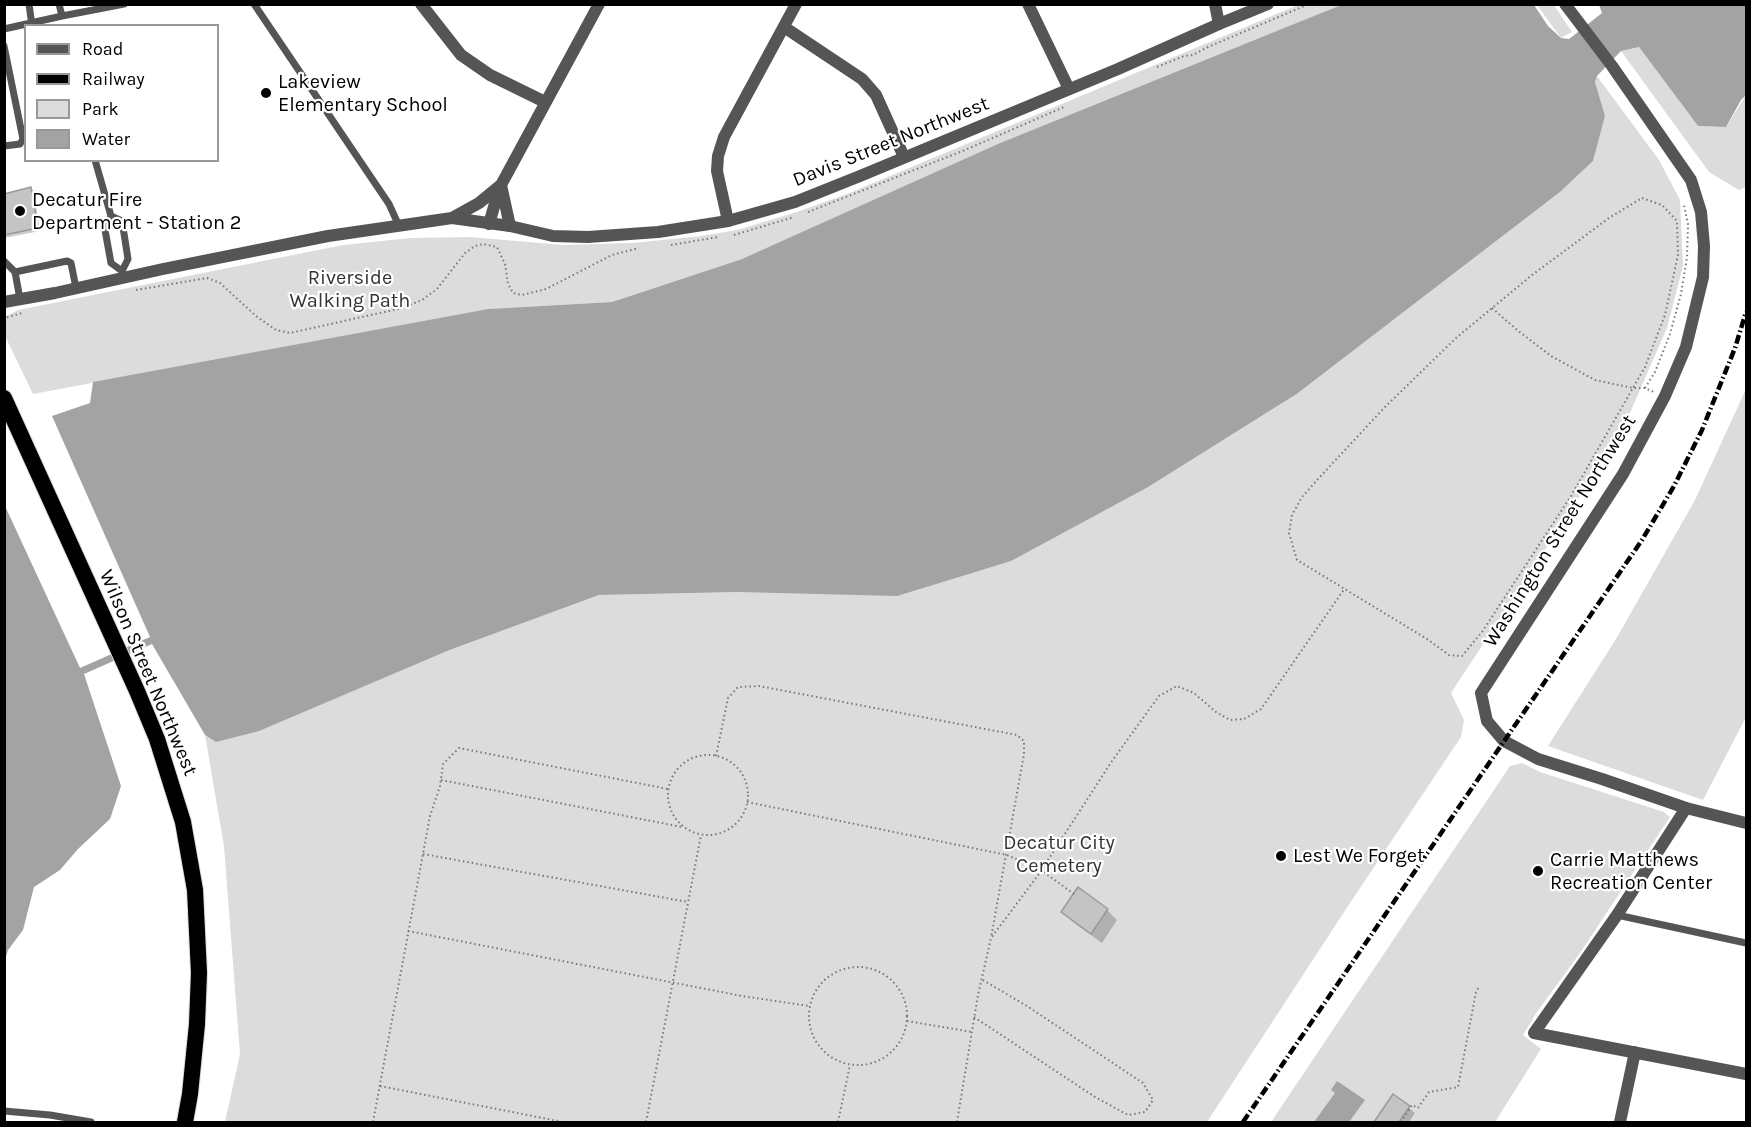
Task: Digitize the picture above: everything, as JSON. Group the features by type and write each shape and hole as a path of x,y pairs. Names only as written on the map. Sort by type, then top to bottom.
{"highway":[{"name":"Wilson Street Northwest","path":"4,398 157,739 183,822 195,890 199,973 198,1014 185,1122"}],"street":[{"path":"421,4 461,56 490,75 545,102"},
{"path":"489,224 501,184 599,4"},
{"path":"728,221 717,171 718,156 724,137 796,4"},
{"path":"1028,4 1069,89"},
{"path":"1215,4 1219,24"},
{"name":"Davis Street Northwest","path":"4,302 76,288 123,274 328,236 452,218 510,226 553,236 588,237 658,232 728,221 795,202 1268,4"},
{"name":"Washington Street Northwest","path":"1565,4 1612,66 1691,180 1701,212 1704,246 1701,288 1686,347 1665,396 1623,474 1482,693 1488,721 1504,741 1538,759 1602,778 1686,808"},
{"path":"784,27 862,79 876,95 904,157"},
{"path":"452,218 479,203 501,184"},
{"path":"501,184 510,226"},
{"path":"1746,823 1686,808 1617,915 1534,1033 1746,1074"},
{"path":"1620,1122 1635,1052"}],"lane":[{"path":"29,4 32,24"},
{"path":"59,4 62,16"},
{"path":"35,24 90,8 124,4"},
{"path":"254,4 389,204 399,226"},
{"path":"4,29 24,26"},
{"path":"4,46 23,139 20,144 4,146"},
{"path":"96,162 111,216 105,230 111,263 123,274 128,259 122,221 111,216"},
{"path":"4,261 15,272 20,299"},
{"path":"15,272 67,261 72,263 76,288"},
{"path":"1617,915 1746,943"},
{"path":"4,1111 50,1115 91,1122"}],"path":[{"path":"1153,69 1184,56 1193,55 1309,4"},
{"path":"808,213 1067,106"},
{"path":"1645,388 1655,372 1670,334 1682,294 1688,224 1682,197"},
{"path":"1642,198 1662,205 1677,221 1678,255 1665,315 1645,367 1571,496 1482,632 1462,657 1449,655 1427,639 1297,560 1290,533 1292,515 1318,479 1384,408 1456,338 1492,308 1609,218 1642,198"},
{"path":"664,245 737,234 797,216"},
{"path":"131,291 207,278 220,283 256,316 276,330 290,333 402,308 422,300 437,289 465,252 483,244 497,247 505,264 508,284 513,293 522,295 546,289 612,255 645,247"},
{"path":"1492,308 1551,356 1595,380 1633,388 1645,388 1665,396"},
{"path":"4,321 28,312"},
{"path":"991,938 1041,870 1112,761 1159,696 1177,686 1194,693 1216,712 1230,720 1244,719 1261,709 1345,588"},
{"path":"716,756 728,698 738,687 759,686 1017,735 1024,741 1024,754 1007,855 974,1017 957,1122"},
{"path":"373,1122 430,816 441,780 443,764 459,748 668,789"},
{"path":"716,756 728,761 741,773 747,790 747,802 742,816 734,826 721,833 708,836 694,834 673,816 668,803 668,789 672,777 680,766 691,759 716,756"},
{"path":"441,780 682,826"},
{"path":"747,802 1007,855 1041,870 1074,894"},
{"path":"646,1122 701,835"},
{"path":"423,854 688,902"},
{"path":"408,930 742,996 809,1006"},
{"path":"858,966 882,973 900,989 906,1004 907,1021 903,1036 894,1050 881,1060 866,1065 850,1065 834,1060 822,1050 812,1036 808,1020 809,1006 816,988 827,976 842,968 858,966"},
{"path":"974,1017 1095,1097 1128,1115 1145,1112 1153,1100 1143,1083 1027,1006 981,980"},
{"path":"1401,1122 1412,1105 1418,1108 1429,1092 1458,1087 1476,992 1479,987"},
{"path":"907,1021 972,1032"},
{"path":"838,1122 850,1065"},
{"path":"380,1086 563,1122"}],"green space":[{"name":"Riverside Walking Path","path":"1298,5 1340,5 742,259 612,302 488,309 33,394 5,336 5,317 18,310 343,245 411,238 470,237 563,245 633,243 737,230 847,194"},
{"path":"1537,5 1554,5 1572,32 1561,38"},
{"path":"1639,47 1698,126 1726,127 1746,95 1746,187 1739,190 1709,172 1621,51"},
{"name":"Decatur City Cemetery","path":"1597,76 1659,160 1680,200 1683,266 1667,328 1629,415 1575,504 1451,693 1464,720 1461,737 1207,1122 225,1122 240,1054 224,846 205,735 216,742 447,651 599,595 739,592 1298,393 1560,192 1593,161 1605,116 1595,82"},
{"path":"1746,389 1746,717 1703,800 1548,746 1616,639 1695,500"},
{"path":"1522,763 1540,772 1664,812 1670,817 1523,1035 1541,1049 1495,1122 1271,1122 1510,766"}],"water":[{"path":"1341,5 1534,5 1548,26 1561,38 1569,39 1602,13 1599,5 1746,5 1746,95 1726,127 1698,126 1639,47 1621,51 1597,76 1595,82 1605,116 1593,161 1560,192 1298,393 1148,487 1011,561 897,596 739,592 599,595 447,651 259,731 216,742 205,735 152,644 84,674 121,786 110,819 78,849 60,870 34,887 23,930 8,950 5,960 5,506 80,668 150,637 52,416 90,403 93,382 488,309 612,302 742,259 998,144"},
{"path":"1337,1081 1365,1100 1349,1122 1314,1122 1335,1093 1331,1090"}],"building":[{"name":"Decatur Fire Department - Station 2","path":"31,187 38,228 4,235 4,194"},
{"path":"1078,887 1108,909 1091,934 1061,912"},
{"path":"1393,1094 1410,1106 1399,1122 1374,1122"}],"railway":[{"path":"1243,1122 1642,540 1674,486 1702,430 1735,348 1746,312"}],"place":[{"name":"Lakeview Elementary School","path":"266,93"},
{"name":"Decatur Fire Department - Station 2","path":"20,211"},
{"name":"Lest We Forget","path":"1281,856"},
{"name":"Carrie Matthews Recreation Center","path":"1538,871"}]}
